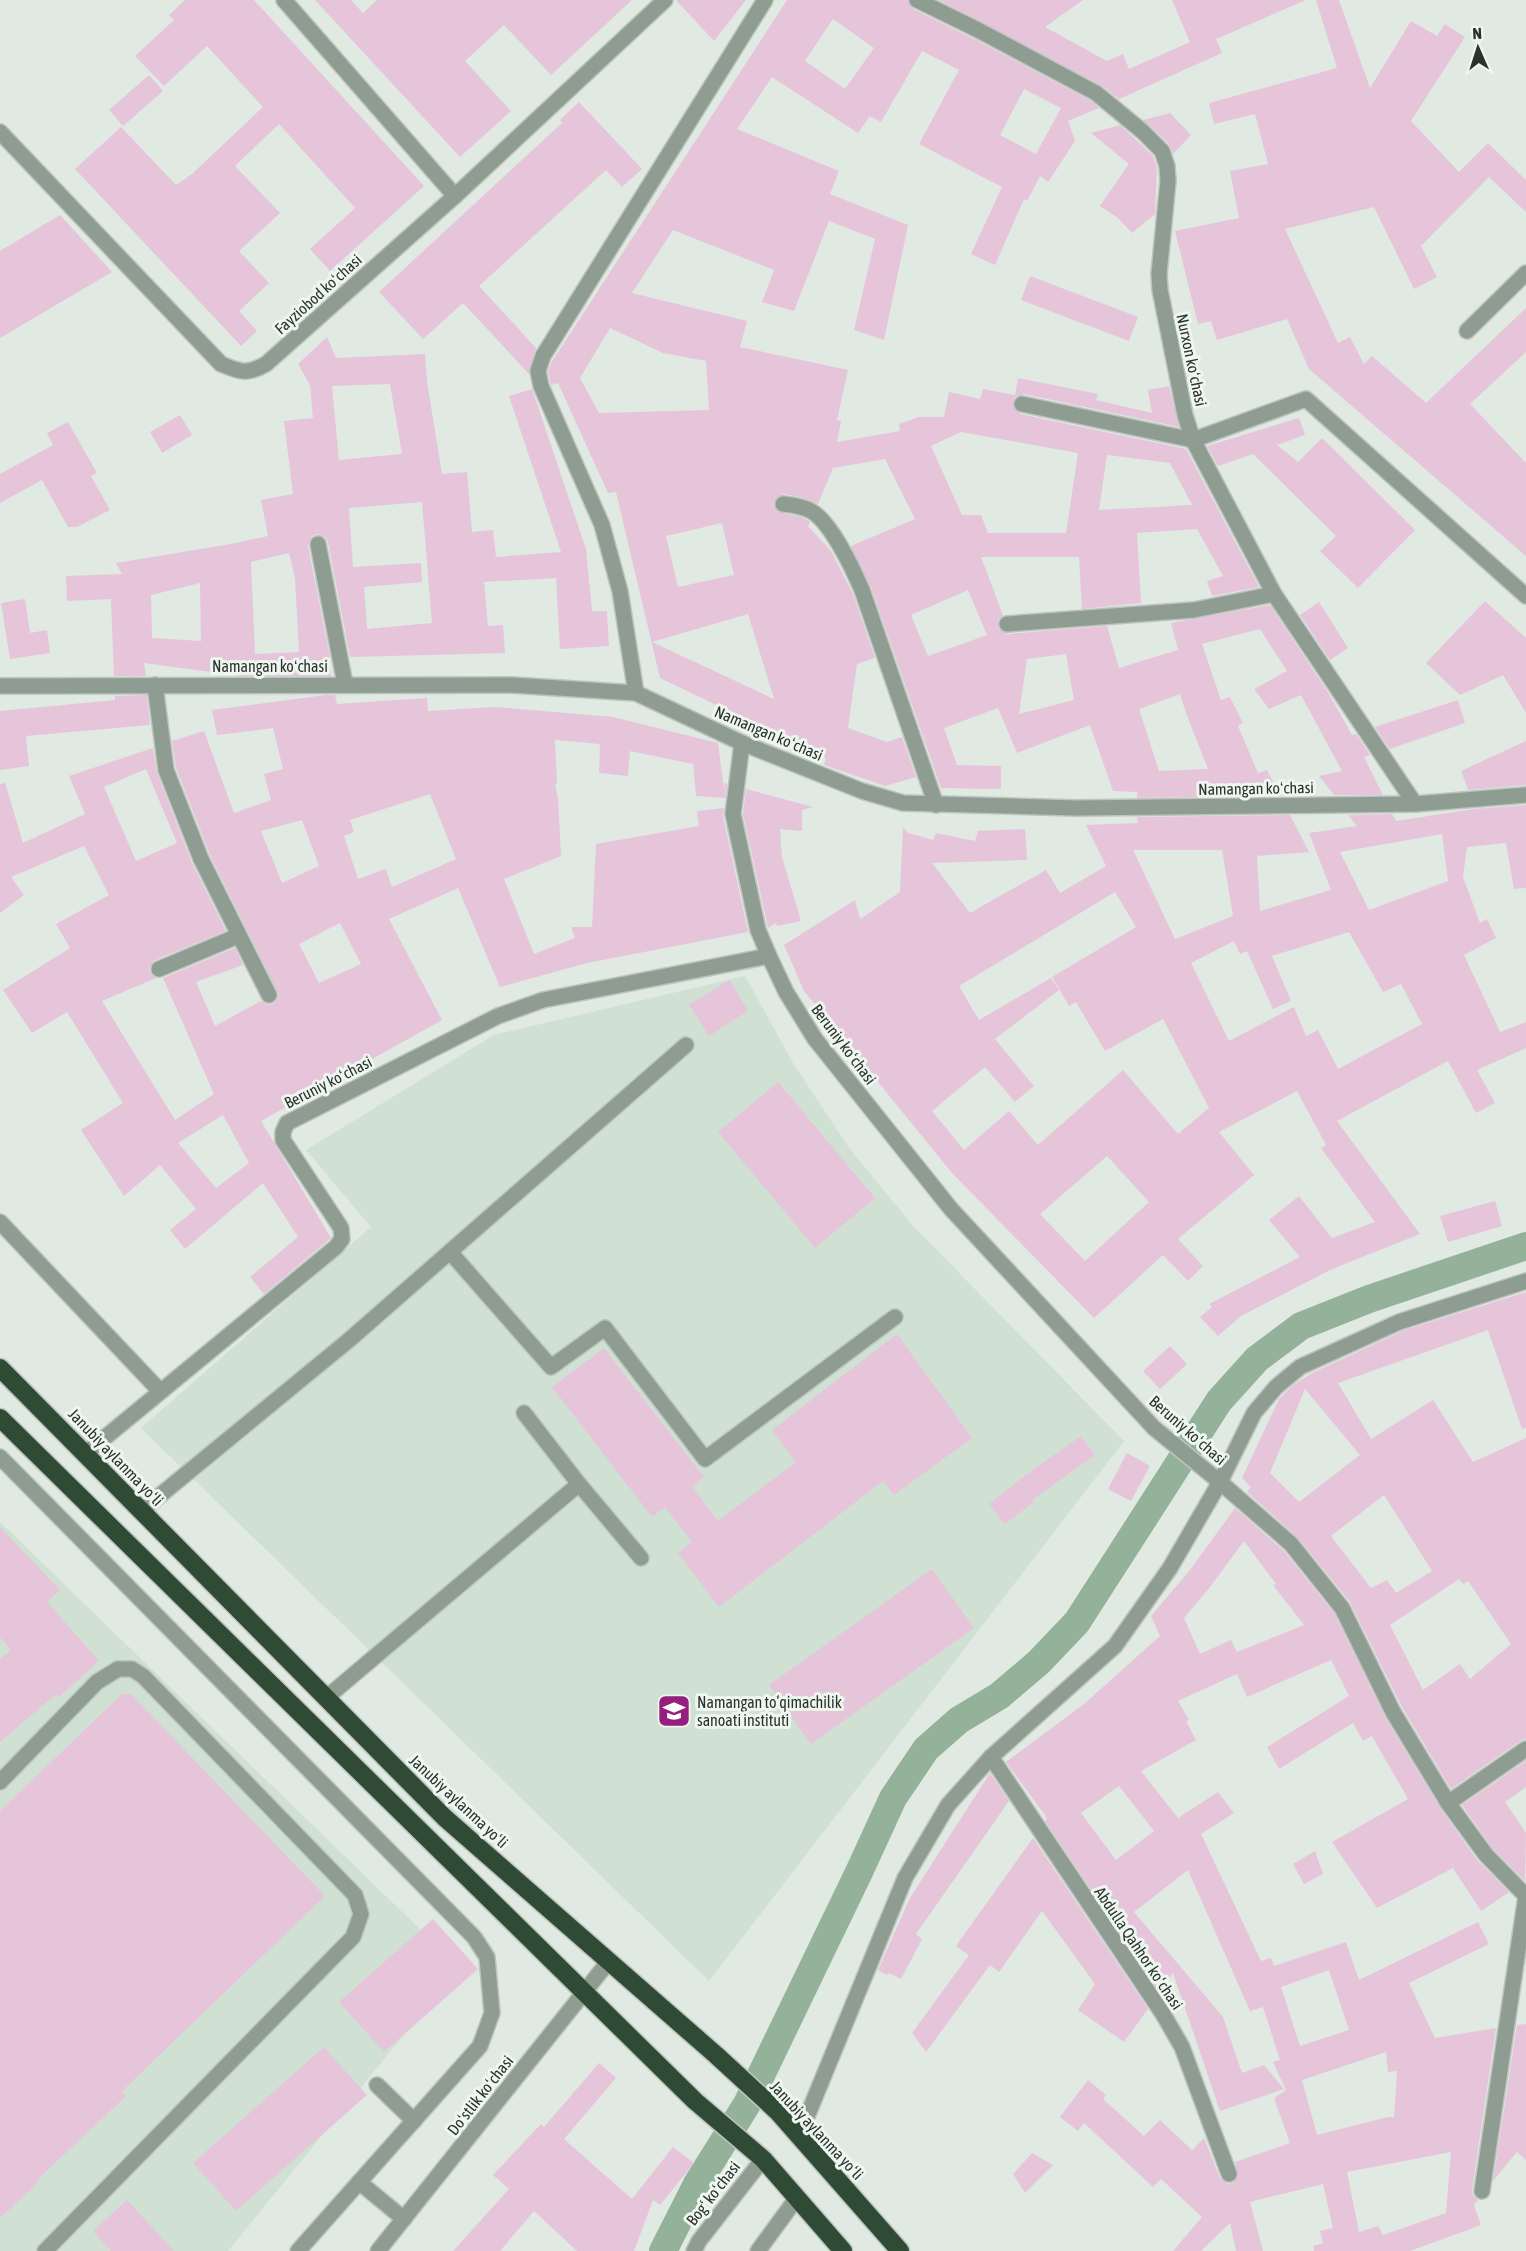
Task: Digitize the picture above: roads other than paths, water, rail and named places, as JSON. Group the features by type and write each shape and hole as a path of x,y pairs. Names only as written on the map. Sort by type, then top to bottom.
{"highway":[{"name":"Janubiy aylanma yoʻli","path":"0,1368 445,1818 778,2112 900,2251"},
{"path":"0,1418 695,2101 763,2159 843,2251"}],"street":[{"path":"284,0 455,196"},
{"name":"Fayziobod koʻchasi","path":"0,132 221,364 241,372 257,370 455,196 665,0"},
{"path":"636,693 620,591 602,525 541,386 538,371 543,356 765,0"},
{"name":"Nurxon koʻchasi","path":"917,0 1096,93 1142,131 1162,151 1167,166 1168,180 1159,274 1160,290 1185,415 1193,440 1274,594 1415,804"},
{"path":"1467,331 1526,273"},
{"path":"1022,404 1193,440 1306,399 1526,596"},
{"path":"783,504 812,511 850,560 936,805"},
{"path":"318,544 345,684"},
{"path":"1008,624 1194,610 1274,594"},
{"path":"155,685 166,770 201,859 269,995"},
{"name":"Namangan koʻchasi","path":"0,686 512,685 636,693 742,743 862,791 903,803 1076,808 1415,804 1526,795"},
{"path":"742,743 733,814 758,930 769,956"},
{"path":"159,969 238,936"},
{"name":"Beruniy koʻchasi","path":"85,1454 336,1247 342,1239 341,1228 283,1140 282,1132 287,1123 519,1007 543,1000 769,956 786,992 815,1040 951,1209 1154,1428 1291,1544 1342,1608 1393,1712 1448,1803 1486,1855 1526,1896"},
{"path":"141,1511 349,1340 686,1045"},
{"path":"0,1222 160,1391"},
{"path":"450,1252 551,1366 605,1328 705,1459 895,1317"},
{"path":"799,2136 905,1878 948,1805 991,1757 1115,1646 1170,1569 1220,1482 1254,1413 1276,1387 1300,1367 1399,1322 1526,1281"},
{"path":"524,1413 579,1484 642,1558"},
{"path":"0,1457 474,1937 487,1958 492,2013 480,2046 298,2251"},
{"path":"326,1698 579,1484"},
{"path":"0,1782 97,1682 118,1669 132,1669 143,1676 356,1895 361,1914 353,1937 45,2251"},
{"path":"1448,1803 1526,1749"},
{"name":"Abdulla Qahhor koʻchasi","path":"991,1757 1163,2014 1182,2048 1228,2174"},
{"path":"1482,2191 1526,1896"},
{"name":"Doʻstlik koʻchasi","path":"378,2251 609,1961"},
{"path":"377,2085 414,2121"},
{"name":"Bogʻ koʻchasi","path":"694,2251 699,2241 763,2159"},
{"path":"359,2182 404,2219"},
{"path":"758,2251 796,2199"}],"waterway":[{"path":"663,2251 697,2184 747,2104 893,1798 926,1749 959,1720 999,1696 1039,1662 1077,1622 1219,1401 1257,1359 1301,1326 1369,1299 1526,1246"}],"place":[{"name":"Namangan to‘qimachilik sanoati instituti","path":"674,1711"}]}
